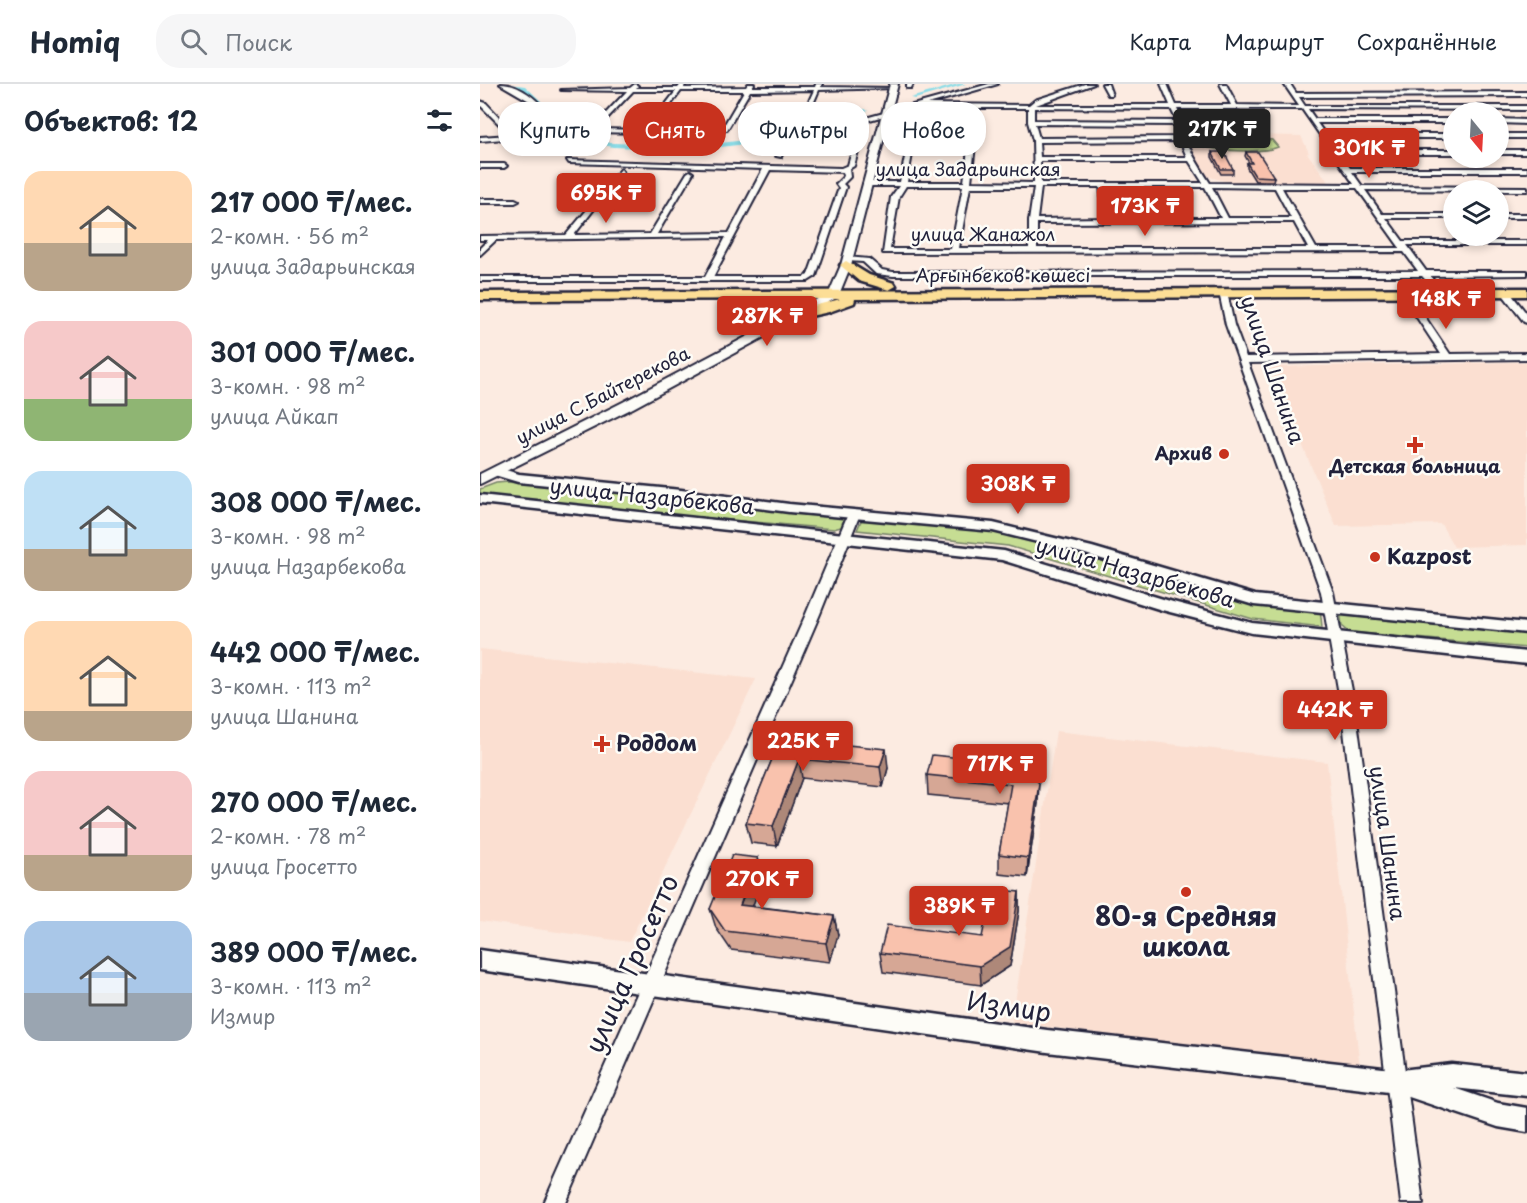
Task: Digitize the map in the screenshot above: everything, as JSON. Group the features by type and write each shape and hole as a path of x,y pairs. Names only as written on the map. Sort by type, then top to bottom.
{"main road":[{"path":"889,102 893,86"},
{"path":"835,290 847,262 881,131"},
{"path":"847,262 864,278 888,290"},
{"name":"Арғынбеков көшесі","path":"888,290 1007,280 1429,279 1525,289"},
{"name":"Арғынбеков көшесі","path":"480,287 1223,292 1504,292 1525,289"},
{"name":"Арғынбеков көшесі","path":"480,296 778,295 835,290"},
{"name":"улица С.Байтерекова","path":"480,480 628,405 792,316 835,290"},
{"path":"792,316 888,290"},
{"path":"778,295 797,299 804,309"}],"street":[{"path":"503,84 517,88 535,102"},
{"path":"570,84 564,90 634,87 893,86"},
{"path":"932,102 995,84"},
{"path":"1033,250 1033,221 1038,184 1036,140 1030,122 1031,106 1037,101 1090,84"},
{"path":"1105,84 1110,93"},
{"path":"1164,84 1180,122 1182,139 1191,159 1225,219"},
{"path":"1223,84 1235,107"},
{"path":"1287,84 1380,216 1429,279 1527,273"},
{"path":"623,131 591,131 634,87"},
{"path":"670,102 682,87"},
{"path":"726,127 750,87"},
{"path":"811,102 818,87"},
{"path":"1294,94 1527,94"},
{"path":"480,103 484,104 515,137 480,141"},
{"path":"986,106 1527,108"},
{"path":"1313,121 1443,121"},
{"path":"1030,122 1232,123"},
{"path":"1509,122 1527,122"},
{"path":"1323,136 1443,136"},
{"path":"1509,136 1527,136"},
{"path":"1036,140 1182,139"},
{"path":"480,141 498,143"},
{"path":"1334,152 1443,152"},
{"path":"1509,152 1527,152"},
{"path":"590,170 690,173 846,169 851,166 854,156"},
{"path":"903,185 909,156"},
{"path":"955,250 970,156"},
{"path":"1036,159 1191,159"},
{"path":"569,161 766,171"},
{"path":"480,166 504,166"},
{"path":"480,279 804,279 812,276 843,187 839,184 846,177 846,169"},
{"path":"1347,170 1527,170"},
{"path":"568,237 621,171"},
{"path":"708,279 766,171"},
{"path":"652,236 690,173"},
{"name":"улица Задарьинская","path":"866,184 1277,185 1527,189"},
{"name":"улица Жанажол","path":"903,185 895,197 886,251 1313,250 1527,243"},
{"path":"1277,185 1313,250"},
{"path":"1103,186 1108,222"},
{"path":"480,201 515,201"},
{"path":"1380,216 1443,216"},
{"path":"1509,216 1527,216"},
{"path":"1033,221 1295,220"},
{"path":"480,238 732,235"},
{"path":"480,253 494,238"},
{"path":"847,262 865,259 875,265 879,272 893,274 1007,280"},
{"name":"улица Шанина","path":"1223,292 1230,325 1327,592 1337,639 1376,910 1412,1203"},
{"path":"1404,292 1448,358"},
{"path":"1504,292 1527,320"},
{"path":"1244,360 1527,356"},
{"name":"улица Назарбекова","path":"496,471 518,478 1021,532 1254,600 1527,628"},
{"name":"улица Назарбекова","path":"480,500 1004,556 1168,606 1252,628 1527,658"},
{"name":"улица Гросетто","path":"555,1203 822,594 842,539 854,514"},
{"name":"Измир","path":"480,960 1047,1041 1397,1082 1498,1115 1527,1120"},
{"path":"1397,1082 1452,1076 1527,1084"}],"shaded area":[{"path":"1185,134 1301,136 1309,153 1307,153 1330,184 1235,184 1207,176 1198,166"},
{"name":"Детская больница","path":"1527,362 1527,545 1454,547 1441,524 1336,526 1270,367"},
{"name":"Роддом","path":"480,649 756,679 629,942 480,921"},
{"name":"80-я Средняя школа","path":"1056,731 1327,762 1360,1069 1012,1022"}],"green space":[{"path":"1210,138 1272,140 1278,147 1238,151 1215,149 1199,144 1200,141"},
{"path":"508,482 842,513 844,518 841,527 834,529 480,498 480,489 496,483"},
{"path":"863,516 1019,530 1249,599 1320,607 1322,627 1253,619 1008,546 857,530"},
{"path":"1340,611 1527,625 1527,648 1349,632 1342,626"}],"building":[{"path":"1212,152 1224,152 1233,169 1221,169"},
{"path":"1246,152 1258,152 1274,177 1255,176 1247,163 1252,163"},
{"path":"799,740 886,749 880,767 799,759 773,826 746,823 775,752"},
{"path":"932,755 1022,764 1039,783 1028,858 999,854 1011,784 927,775"},
{"path":"732,855 758,858 740,905 834,916 826,943 725,931 710,909"},
{"path":"992,889 1019,892 1010,947 980,966 880,953 887,925 982,937"}],"waterway":[{"path":"511,84 523,87 577,138 613,145 646,147 697,148 738,143"},
{"path":"913,98 964,84"}],"place":[{"name":"Детская больница","path":"1415,445"},
{"name":"Архив","path":"1224,454"},
{"name":"Kazpost","path":"1375,557"},
{"name":"Роддом","path":"602,744"},
{"name":"80-я Средняя школа","path":"1186,892"}]}
